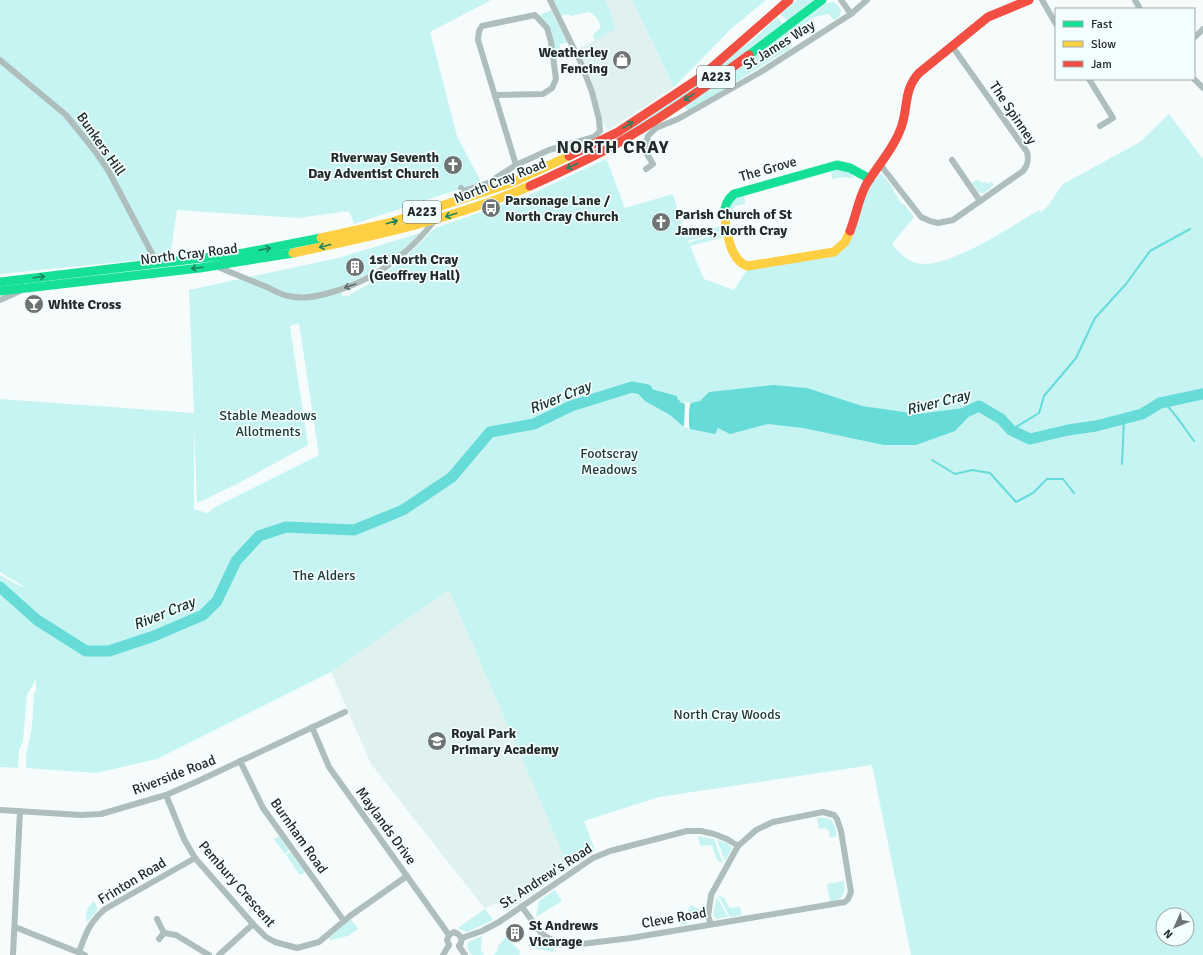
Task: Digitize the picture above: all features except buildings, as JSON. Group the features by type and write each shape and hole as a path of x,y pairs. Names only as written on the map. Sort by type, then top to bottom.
{"main road":[{"name":"North Cray Road","path":"0,282 244,253 315,240 389,223 454,203 525,177 618,132 668,100 701,76 789,0"},
{"name":"North Cray Road","path":"0,291 216,266 306,251 435,220 488,203 577,164 622,140 688,98 822,0"},
{"name":"The Grove","path":"870,179 846,165 837,165 734,194 726,200 724,213 734,254 738,261 746,266 752,266 834,252 841,248 845,242 861,196 879,163 901,130 911,83 919,74 988,17 1029,0"}],"street":[{"path":"461,188 463,192 488,183 516,165 549,150 594,137 600,131 599,119 592,92 581,63 550,0"},
{"path":"840,0 851,14"},
{"name":"St James Way","path":"646,169 655,165 647,154 646,144 648,136 656,128 678,119 760,72 851,14 867,0"},
{"path":"1042,0 1055,22"},
{"path":"495,95 543,94 552,88 556,79 551,42 546,28 535,15 482,26 479,31 478,40 516,165 525,177"},
{"path":"1195,37 1203,29"},
{"name":"The Spinney","path":"879,163 921,217 938,223 953,220 1028,166 1029,159 1027,152 952,46"},
{"name":"Bunkers Hill","path":"0,60 66,115 95,151 108,170 157,263"},
{"path":"1090,80 1113,118 1100,126"},
{"path":"1195,80 1203,88"},
{"path":"952,160 980,201"},
{"path":"216,266 290,297 312,297 331,293 375,275 402,255 416,242 435,220"},
{"path":"0,300 27,288"},
{"name":"Riverside Road","path":"0,810 20,810 80,815 101,814 166,794 345,712"},
{"name":"Maylands Drive","path":"312,727 329,767 449,935"},
{"name":"Burnham Road","path":"240,761 263,808 344,921"},
{"name":"Pembury Crescent","path":"166,794 184,839 195,858 266,937 275,942 297,948"},
{"path":"13,955 20,810"},
{"name":"Cleve Road","path":"522,907 542,934 557,942 573,945 631,938 845,902 848,899 851,892 841,831 834,815 818,812 769,823 756,830 738,846"},
{"name":"St. Andrew's Road","path":"462,938 499,922 592,858 610,851 687,831 701,831 714,834 727,839 738,846"},
{"path":"711,924 708,916 711,895 738,846"},
{"name":"Frinton Road","path":"82,954 89,926 105,909 195,858"},
{"path":"297,955 297,948 319,942 344,921 407,876"},
{"path":"157,919 164,933"},
{"path":"219,955 253,924"},
{"path":"15,927 82,954"},
{"path":"450,946 447,940 449,935 454,932 459,934 462,938 459,946"},
{"path":"160,939 164,933"},
{"path":"164,933 176,935 210,955"},
{"path":"450,946 459,946"},
{"path":"443,955 450,946"},
{"path":"459,946 465,955"}],"shaded area":[{"name":"Weatherley Fencing","path":"606,0 632,0 674,87 608,130 603,123 588,71 579,48 616,29"},
{"name":"Royal Park Primary Academy","path":"449,590 569,868 505,912 497,902 485,909 371,764 331,672"}],"green space":[{"path":"0,0 491,0 430,32 457,136 481,182 354,224 349,211 298,218 177,210 170,257 0,274"},
{"path":"551,0 606,0 616,29 595,40 593,35 600,28 596,17 589,12 570,16 569,14 559,16"},
{"path":"632,0 766,0 733,27 674,87"},
{"path":"797,0 815,0 787,21 780,14"},
{"path":"834,2 841,10 840,16 834,20 829,14 815,17 784,37 791,48 690,110 686,109 684,106 827,3"},
{"path":"551,10 568,43 560,44 560,49 553,50 549,33 538,16"},
{"path":"777,17 783,24 673,105 617,139 754,39"},
{"name":"Footscray Meadows","path":"1169,114 1203,159 1203,955 911,955 872,765 659,797 584,821 595,850 569,868 449,590 331,672 157,759 96,773 26,768 26,756 32,727 34,692 36,692 36,679 27,695 23,741 19,750 18,768 0,767 0,575 28,589 0,572 0,399 194,413 189,290 338,258 420,233 395,257 384,264 377,266 374,271 341,287 342,296 348,296 377,279 380,281 382,280 381,275 401,262 435,228 527,196 606,159 625,208 673,194 685,235 723,226 723,231 688,241 689,244 690,242 724,233 725,237 690,246 704,279 734,290 747,270 836,255 843,250 851,238 860,203 872,181 875,181 879,174 883,175 894,189 893,190 902,204 904,204 914,217 892,244 901,254 913,262 926,264 942,261 959,255 996,236 1039,210 1041,212 1047,207 1063,184 1140,142","holes":["299,323 319,455 213,508 207,513 194,509 194,427 197,503 237,484 308,445 290,326"]},
{"path":"831,171 847,171 854,178 843,177 832,179"},
{"path":"979,180 981,183 987,182 988,184 992,182 994,185 984,193 979,193 972,183"},
{"path":"744,195 745,204 735,206 733,209 734,214 729,215 730,204 737,198"},
{"path":"817,818 830,819 834,824 837,836 830,838 829,831 825,828 819,829"},
{"path":"279,836 289,850 285,854 274,839"},
{"path":"698,836 714,839 723,863 717,860 712,845 700,846"},
{"path":"717,840 727,843 732,848 725,861"},
{"path":"290,852 305,872 300,875 286,855"},
{"path":"844,881 844,892 841,898 830,902 827,884"},
{"path":"555,890 562,901 536,917 539,901"},
{"path":"718,895 724,898 730,908 740,907 742,915 730,917"},
{"path":"717,897 728,917 717,919 713,916"},
{"path":"94,901 98,909 87,922 87,910"},
{"path":"691,905 704,912 685,924 680,925"},
{"path":"485,909 493,920 467,932 458,928"},
{"path":"351,919 358,929 348,936 330,940 329,938"},
{"path":"482,936 481,951 484,955 472,955 467,944 468,942"},
{"path":"506,937 521,952 519,955 493,955 497,952 498,946"},
{"path":"528,944 549,944 555,947 553,952 533,948"}],"water":[{"path":"773,385 807,388 862,406 918,414 979,406 955,431 916,445 884,445 803,428 768,424 730,434 718,428 715,434 690,429 688,425 685,425 684,427 670,415 645,401 632,387 640,386 677,396 678,400 680,400 679,402 689,405 700,401 709,392"}],"pier":[{"path":"684,402 691,403 689,412 690,429 686,427 683,428"}],"waterway":[{"path":"1011,430 1039,413 1044,396 1076,358 1095,318 1126,284 1150,251 1190,229"},
{"name":"River Cray","path":"0,587 37,620 86,651 109,651 154,636 203,615 217,601 236,561 259,536 286,527 354,530 403,510 452,477 490,432 534,424 571,406 632,387 647,390"},
{"name":"River Cray","path":"966,412 979,406 1001,419 1011,430 1030,439 1068,430 1096,426 1142,414 1160,403 1203,394"},
{"path":"1164,403 1176,416 1194,441"},
{"path":"1122,464 1124,419"},
{"path":"932,460 955,474 972,470 990,473 1016,502 1033,493 1047,479 1063,479 1074,493"}],"traffic: fast":[{"path":"749,55 822,0"},
{"path":"725,219 724,211 726,205 734,194 837,165 850,168 870,179"},
{"path":"0,282 244,253 321,238"},
{"path":"0,291 200,268 293,253"}],"traffic: slow":[{"path":"321,238 389,223 511,183 569,156"},
{"path":"293,253 413,226 472,208 530,186"},
{"path":"725,219 731,247 738,259 748,266 834,252 845,242 850,231"}],"traffic: jam":[{"path":"569,156 618,132 701,77 789,0"},
{"path":"850,231 866,185 891,148 899,133 904,118 907,98 914,79 919,73 988,17 1029,0"},
{"path":"530,186 627,138 680,104 749,55"}],"place":[{"name":"Weatherley Fencing","path":"622,60"},
{"name":"Riverway Seventh Day Adventist Church","path":"453,165"},
{"name":"Parsonage Lane / North Cray Church","path":"491,208"},
{"name":"Parish Church of St James, North Cray","path":"661,222"},
{"name":"1st North Cray (Geoffrey Hall)","path":"355,267"},
{"name":"White Cross","path":"34,304"},
{"name":"Royal Park Primary Academy","path":"437,741"},
{"name":"St Andrews Vicarage","path":"515,933"}],"district":[{"name":"NORTH CRAY","path":"613,147"}],"park label":[{"name":"Stable Meadows Allotments","path":"268,424"},
{"name":"The Alders","path":"324,575"},
{"name":"North Cray Woods","path":"727,714"}]}
